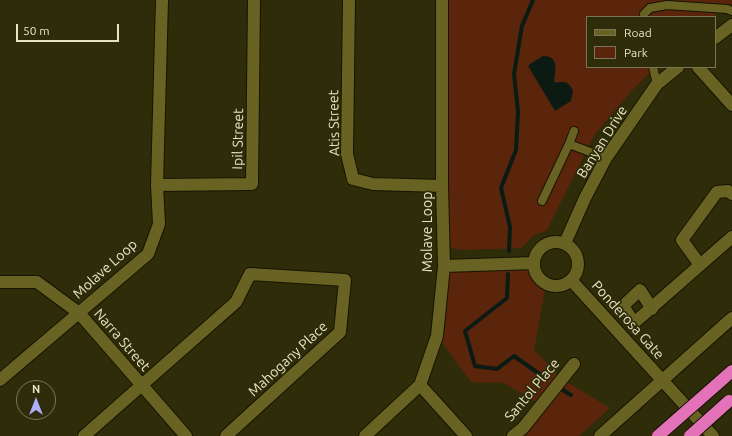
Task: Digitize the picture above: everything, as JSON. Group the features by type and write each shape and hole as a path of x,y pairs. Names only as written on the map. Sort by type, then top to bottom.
{"highway":[{"path":"658,436 732,371"},
{"path":"690,436 730,400"}],"street":[{"name":"Molave Loop","path":"0,380 148,254 159,224 157,185 162,0"},
{"name":"Ipil Street","path":"157,185 252,184 254,0"},
{"name":"Atis Street","path":"348,0 347,154 353,179 373,184 442,186"},
{"name":"Molave Loop","path":"365,436 420,385 437,336 444,266 442,186 442,0"},
{"path":"716,37 732,25"},
{"name":"Banyan Drive","path":"565,243 585,198 606,158 657,84 677,68"},
{"path":"699,68 732,105"},
{"path":"700,266 682,240 717,192 728,191 732,194"},
{"path":"652,309 732,237"},
{"path":"444,266 534,262 535,256 539,249 544,245 550,242 558,241 565,243"},
{"name":"Ponderosa Gate","path":"534,262 537,275 546,284 559,286 566,284 576,274 579,267 576,253 565,243"},
{"name":"Mahogany Place","path":"142,385 236,302 250,274 345,280 340,332 226,436"},
{"name":"Ponderosa Gate","path":"571,280 713,436"},
{"name":"Narra Street","path":"0,282 37,282 78,313 186,436"},
{"path":"600,436 732,318"},
{"name":"Santol Place","path":"513,436 523,428 574,364"},
{"path":"84,436 142,385"},
{"path":"420,385 466,436"}],"lane":[{"path":"644,14 650,8 667,5 727,9 732,11"},
{"path":"652,68 657,84"},
{"path":"542,201 574,131"},
{"path":"568,144 606,158"}],"green space":[{"path":"446,0 732,0 732,4 714,16 586,16 586,68 654,68 628,95 595,134 547,230 533,236 521,248 463,250 451,248 446,238"},
{"path":"444,266 534,267 537,275 546,284 534,350 562,379 610,408 579,436 513,436 541,405 504,383 471,382 437,336"}],"shaded area":[{"path":"543,56 554,61 554,82 567,83 573,90 571,101 555,111 528,66"}],"waterway":[{"path":"509,251 510,227 501,188 516,150 518,112 514,74 522,26 533,0"},
{"path":"508,274 507,298 465,331 475,366 497,369 514,356 545,378"},
{"path":"563,390 571,395"}]}
